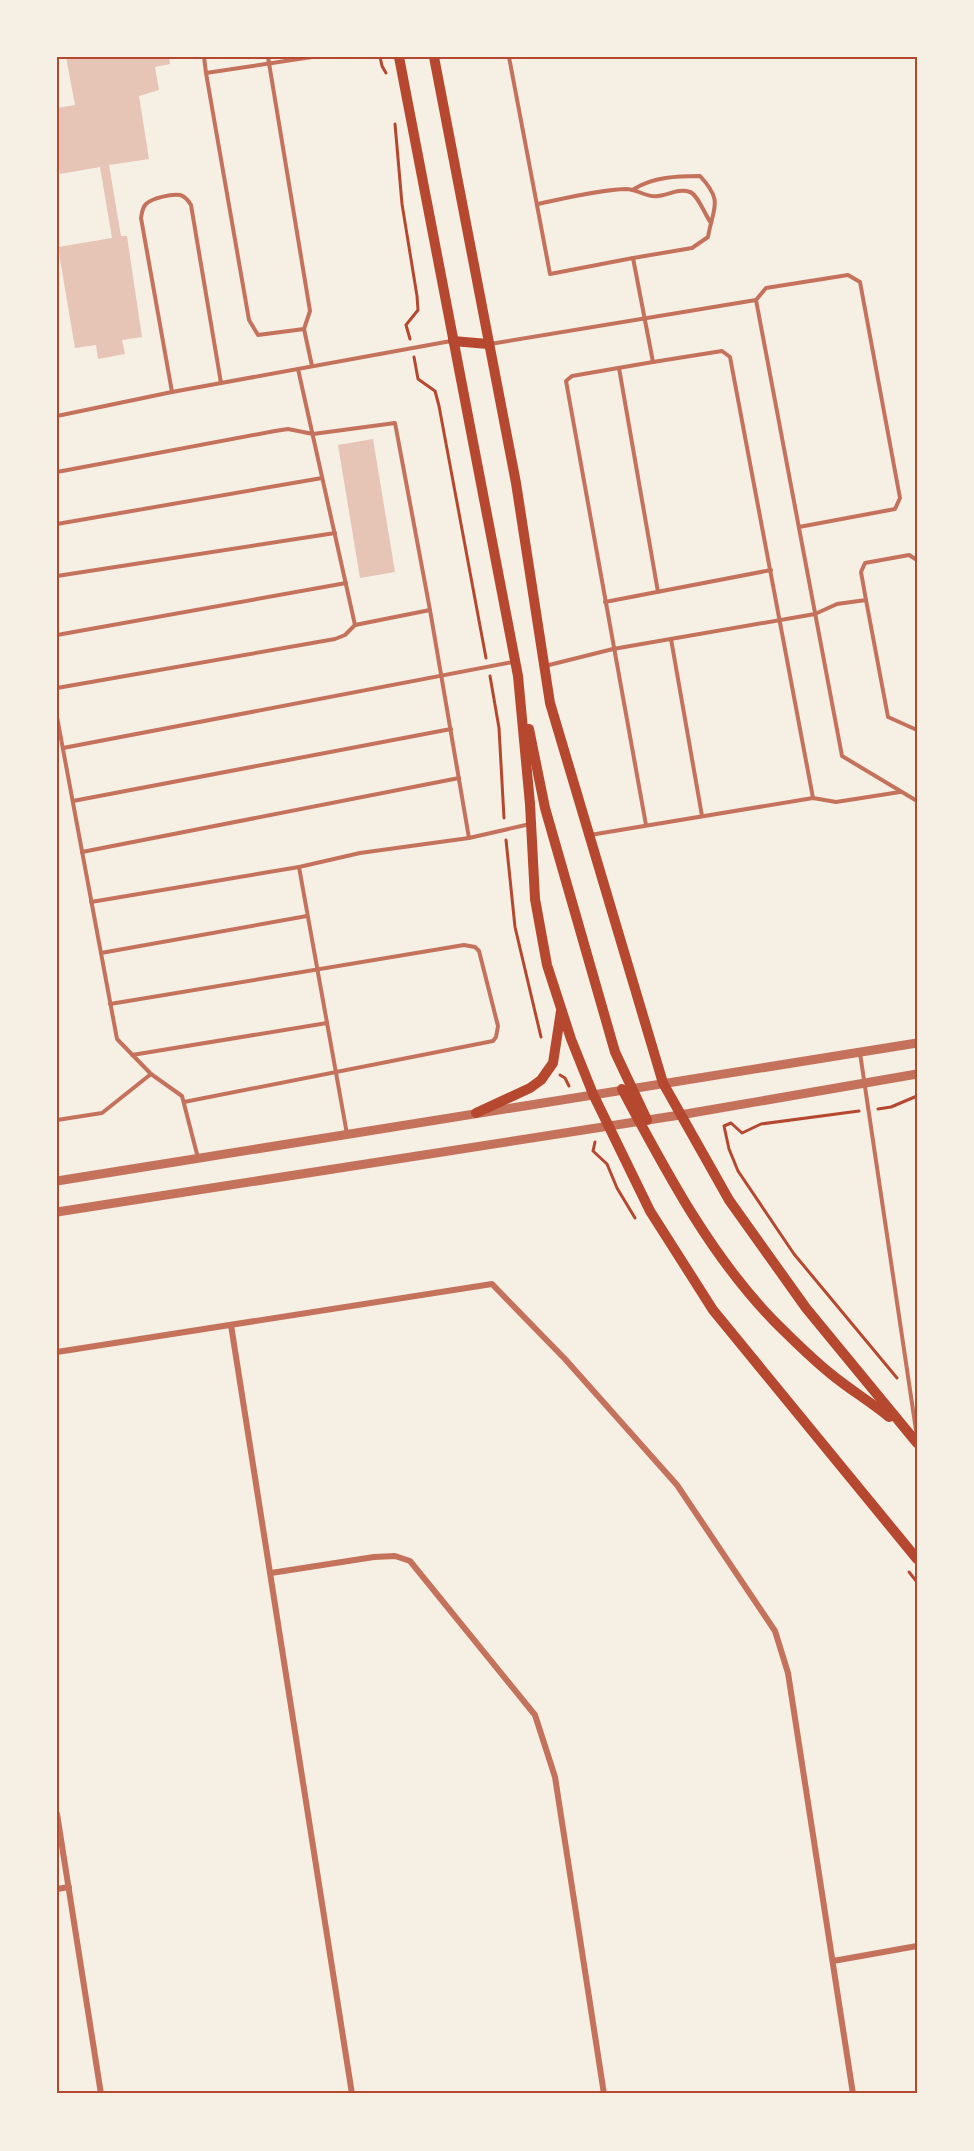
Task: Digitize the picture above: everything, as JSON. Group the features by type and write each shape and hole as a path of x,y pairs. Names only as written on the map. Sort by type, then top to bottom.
{"main road":[{"path":"399,57 515,661 548,819 627,1088 699,1225 750,1295 775,1322 831,1374 913,1435"},
{"path":"434,57 516,483 550,703 663,1083 729,1200 806,1308 913,1435 917,1443"},
{"path":"453,340 489,344"},
{"path":"518,676 535,899 547,965 593,1094 650,1211 713,1310 917,1559"},
{"path":"476,1113 530,1088 541,1080 555,1055 561,1008"}],"street":[{"path":"57,1181 917,1043"},
{"path":"57,1212 643,1121 917,1074"},
{"path":"57,1353 492,1284 565,1359 677,1485 775,1630 788,1673 853,2094"},
{"path":"231,1325 352,2094"},
{"path":"271,1573 374,1557 395,1556 410,1561 535,1715 555,1776 604,2094"},
{"path":"57,1814 101,2094"},
{"path":"57,1889 69,1887"},
{"path":"833,1961 917,1946"}],"lane":[{"path":"204,57 249,320 258,335 304,329"},
{"path":"268,57 310,311 304,329 312,366"},
{"path":"206,73 312,57"},
{"path":"509,57 550,274 692,248 708,237 716,212 714,194 700,176 679,176 644,183 634,189 609,190 538,204"},
{"path":"634,189 647,196 659,196 674,191 690,192 698,198 701,209 711,223"},
{"path":"172,392 141,218 146,204 152,200 175,195 186,198 191,205 221,383"},
{"path":"633,258 653,362"},
{"path":"489,344 756,300 766,288 848,275 860,282 900,498 895,509 799,527"},
{"path":"756,300 842,756 917,801"},
{"path":"57,416 172,392 453,340"},
{"path":"646,825 566,381 572,376 653,362 722,351 730,357 813,798"},
{"path":"619,368 658,592"},
{"path":"298,369 355,625"},
{"path":"57,472 288,429 313,434 395,423 442,676 469,838"},
{"path":"57,524 322,478"},
{"path":"57,576 335,533"},
{"path":"917,560 909,555 865,563 861,572 888,717 917,730"},
{"path":"604,602 771,570"},
{"path":"57,635 346,583"},
{"path":"544,666 613,649 815,614 837,604 866,600"},
{"path":"57,688 334,639 345,635 355,625 430,610"},
{"path":"671,639 702,816"},
{"path":"63,748 515,661"},
{"path":"57,717 117,1039 151,1074 182,1096 198,1158"},
{"path":"73,801 451,729"},
{"path":"82,852 459,778"},
{"path":"590,835 813,798 836,802 901,791"},
{"path":"91,902 299,867 360,854 469,838 531,824"},
{"path":"299,867 347,1134"},
{"path":"101,953 308,916"},
{"path":"110,1004 471,945 478,951 498,1026 496,1037 487,1043 184,1102"},
{"path":"132,1055 327,1023"},
{"path":"860,1052 911,1395 913,1435"},
{"path":"57,1120 102,1113 151,1074"}],"path":[{"path":"911,1395 794,1254 738,1171 729,1149 724,1126 731,1123 742,1133 761,1124 891,1107 917,1096"}],"building":[{"path":"66,57 169,57 170,64 155,67 159,90 139,96 149,159 109,165 121,236 127,236 142,337 122,340 125,354 98,359 96,345 75,348 58,247 112,238 100,167 60,174 57,157 57,108 75,105"},
{"path":"373,439 395,572 360,578 338,445"}]}
